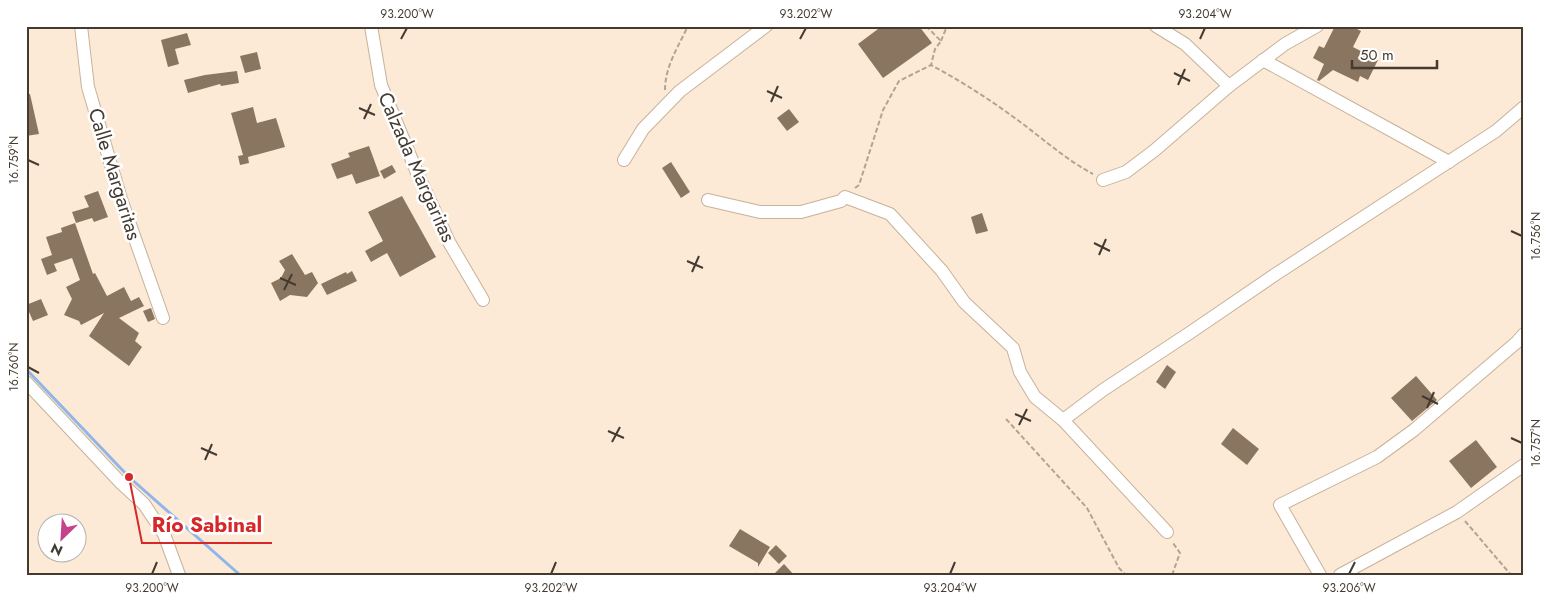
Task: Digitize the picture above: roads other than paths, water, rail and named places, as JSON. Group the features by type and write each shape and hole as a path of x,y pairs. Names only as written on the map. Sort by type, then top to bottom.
{"street":[{"name":"Calle Margaritas","path":"81,26 88,87 121,200 163,318"},
{"name":"Calzada Margaritas","path":"371,26 381,85 388,103 448,242 483,300"},
{"path":"624,160 643,129 680,91 766,26"},
{"path":"1156,26 1184,44 1229,86"},
{"path":"1103,180 1126,172 1263,60 1285,44 1317,26"},
{"path":"1263,60 1449,162"},
{"path":"1063,420 1103,390 1276,274 1496,131 1524,106"},
{"path":"708,200 760,212 801,212 841,201 846,197 890,214 942,271 964,302 1013,348 1020,372 1035,397 1063,420 1167,532"},
{"path":"1320,575 1280,505 1377,457 1414,430 1524,334"},
{"path":"26,382 120,482 144,504 164,534 179,575"},
{"path":"1340,575 1457,512 1524,465"}],"waterway":[{"path":"26,369 129,477 240,575"}],"place":[{"name":"Río Sabinal","path":"129,477"}]}
